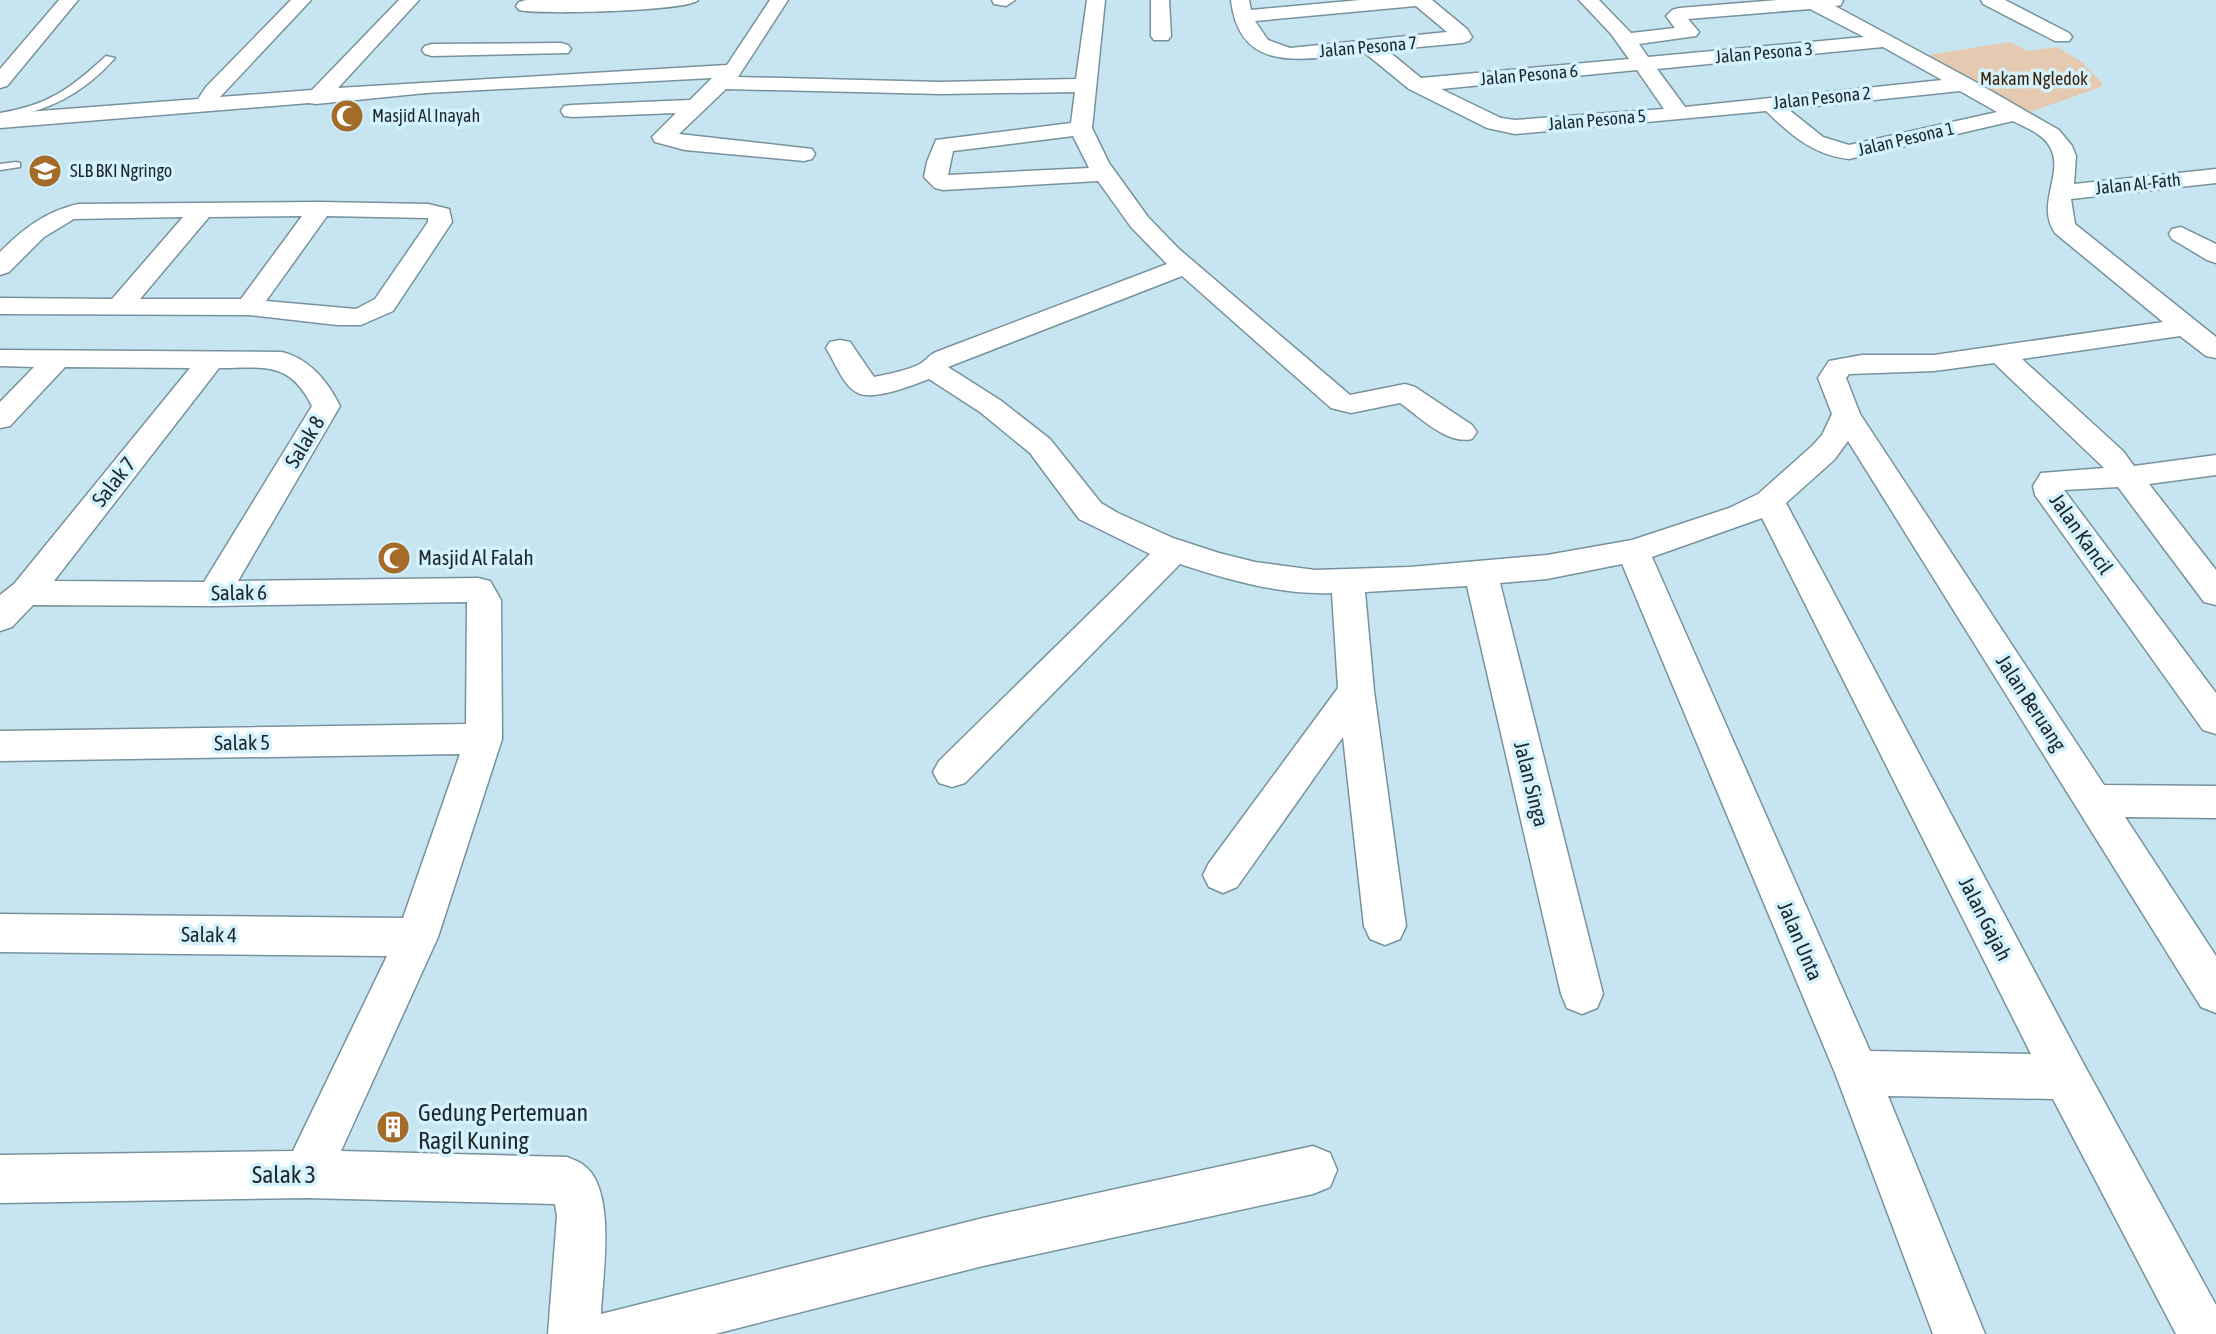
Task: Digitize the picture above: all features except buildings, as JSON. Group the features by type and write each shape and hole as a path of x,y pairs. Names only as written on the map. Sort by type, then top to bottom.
{"street":[{"path":"0,82 69,0"},
{"path":"205,105 213,91 302,0"},
{"path":"316,98 410,0"},
{"path":"526,6 689,0"},
{"path":"779,0 726,77 663,137 685,142 804,154"},
{"path":"1096,0 1081,128 1087,147 1103,174 1168,255 1184,265 1341,402 1351,404 1405,393 1462,432"},
{"path":"1160,0 1161,36"},
{"path":"1240,9 1420,0"},
{"name":"Jalan Pesona 7","path":"1240,9 1253,37 1274,53 1461,37 1460,33 1420,0"},
{"path":"1588,0 1626,40 1679,114"},
{"path":"1626,40 1689,32 1677,19 1679,14 1849,0"},
{"path":"1990,0 2062,37"},
{"path":"1812,2 1965,84 2060,143 2066,157 2060,193 2060,221 2064,228 2216,350"},
{"path":"541,79 569,38 598,3"},
{"path":"432,50 569,38"},
{"name":"Jalan Pesona 3","path":"1642,64 1886,41"},
{"path":"1369,46 1416,85"},
{"name":"Jalan Pesona 6","path":"1416,85 1642,64"},
{"path":"0,118 316,98 541,79 726,77 929,88 1087,85"},
{"name":"Jalan Pesona 2","path":"1679,114 1965,84"},
{"name":"Jalan Pesona 5","path":"1416,85 1495,123 1515,127 1679,114"},
{"name":"Jalan Pesona 1","path":"1769,103 1818,145 1837,152 2027,121"},
{"path":"572,111 694,106"},
{"path":"1081,128 944,145 937,162 936,177 943,183 1103,174"},
{"name":"Jalan Al-Fath","path":"2060,193 2216,176"},
{"path":"0,267 39,227 63,214 104,209 320,209 428,211 440,214 440,222 384,305 362,317 337,317 250,307 0,306"},
{"path":"250,307 320,209"},
{"path":"120,306 201,211"},
{"path":"2182,234 2216,255"},
{"path":"841,348 858,378 868,387 891,383 934,368 937,362 946,358 1158,278 1184,265"},
{"path":"2000,353 2185,327"},
{"path":"2000,353 2091,436 2216,593"},
{"name":"Jalan Beruang","path":"2000,353 1934,363 1862,362 1839,367 1832,378 1846,414 2216,993"},
{"path":"0,358 212,359"},
{"path":"0,419 58,358"},
{"name":"Salak 8","path":"212,359 282,360 299,370 318,387 326,406 214,594"},
{"name":"Salak 7","path":"10,604 212,359"},
{"path":"934,368 955,387 990,407 1040,446 1090,511 1130,533 1174,550 1255,574 1315,582 1348,583 1547,567 1633,551 1718,525 1769,501 1823,453 1835,438 1846,414"},
{"name":"Jalan Kancil","path":"2216,466 2125,477 2052,480 2048,486 2050,495 2216,720"},
{"name":"Jalan Gajah","path":"1769,501 2066,1077 2204,1334"},
{"path":"952,772 1174,550"},
{"name":"Jalan Unta","path":"1633,551 1857,1073 1959,1334"},
{"name":"Jalan Singa","path":"1480,574 1582,994"},
{"path":"1348,583 1356,691 1385,926"},
{"name":"Salak 6","path":"10,604 214,594 478,590 484,600 486,625 484,739"},
{"path":"1223,875 1356,691"},
{"path":"306,1174 417,937 484,739"},
{"name":"Salak 5","path":"0,746 484,739"},
{"path":"2094,801 2216,802"},
{"name":"Salak 4","path":"0,933 417,937"},
{"path":"1857,1073 2066,1077"},
{"path":"612,1334 984,1242 1313,1170"},
{"name":"Salak 3","path":"0,1179 306,1174 567,1181 578,1195 581,1216 574,1334"}],"lane":[{"path":"0,118 48,105 71,95 110,58"},
{"path":"0,167 16,165"}],"green space":[{"name":"Makam Ngledok","path":"2010,42 2028,51 2057,47 2082,62 2102,83 2101,87 2030,112 1928,55"}],"place":[{"name":"Masjid Al Inayah","path":"347,116"},
{"name":"SLB BKI Ngringo","path":"45,171"},
{"name":"Masjid Al Falah","path":"394,558"},
{"name":"Gedung Pertemuan Ragil Kuning","path":"393,1127"}]}
